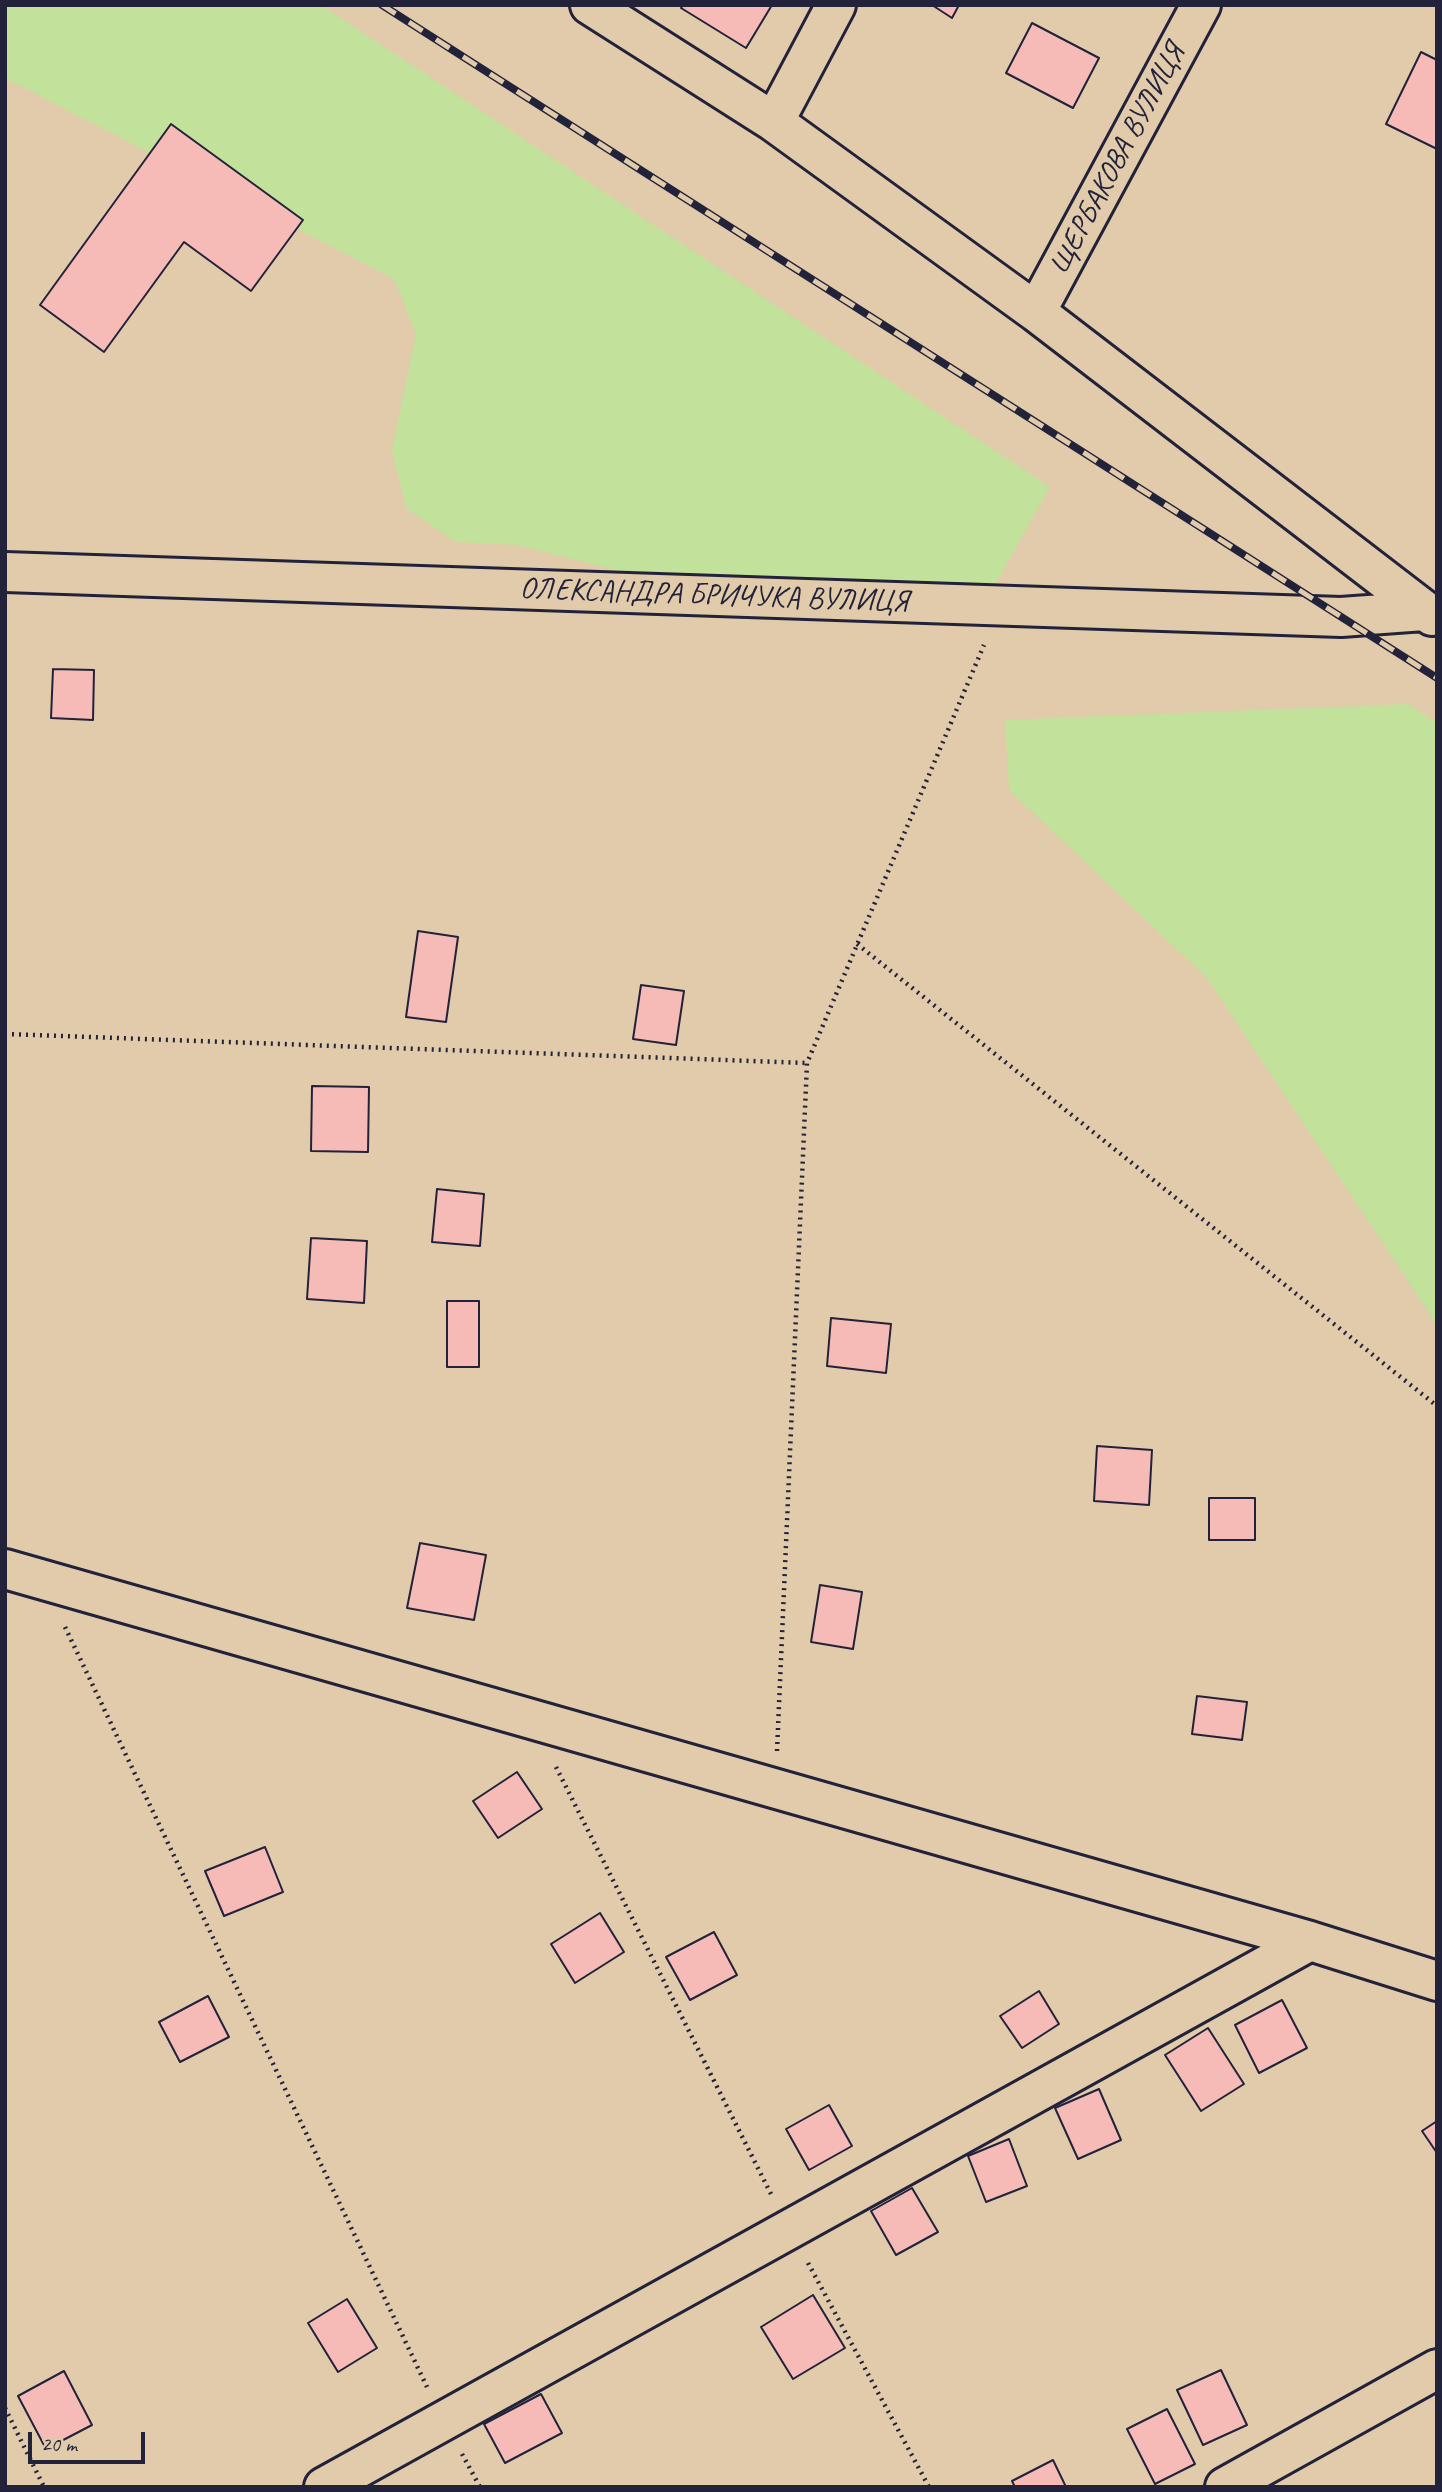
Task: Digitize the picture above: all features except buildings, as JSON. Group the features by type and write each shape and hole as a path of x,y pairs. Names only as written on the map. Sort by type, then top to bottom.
{"street":[{"path":"590,5 774,122 1035,312 1430,615"},
{"path":"774,122 836,5"},
{"name":"ЩЕРБАКОВА ВУЛИЦЯ","path":"1035,312 1201,5"},
{"name":"ОЛЕКСАНДРА БРИЧУКА ВУЛИЦЯ","path":"5,572 1341,617 1430,615"},
{"path":"5,1569 1310,1941 1437,1981"},
{"path":"324,2487 1310,1941"},
{"path":"1225,2487 1437,2369"}],"path":[{"path":"775,1789 807,1063 1001,605"},
{"path":"857,944 1437,1406"},
{"path":"5,1034 807,1063"},
{"path":"42,1579 443,2421 480,2487"},
{"path":"532,1719 789,2229 929,2487"},
{"path":"5,2408 44,2487"}],"green space":[{"path":"5,5 321,5 1050,487 987,599 690,589 517,545 456,542 406,508 392,450 416,334 394,279 5,78"},
{"path":"1409,704 1437,723 1437,1325 1207,978 1009,790 1005,720"}],"railway":[{"path":"382,5 1437,678"}]}
